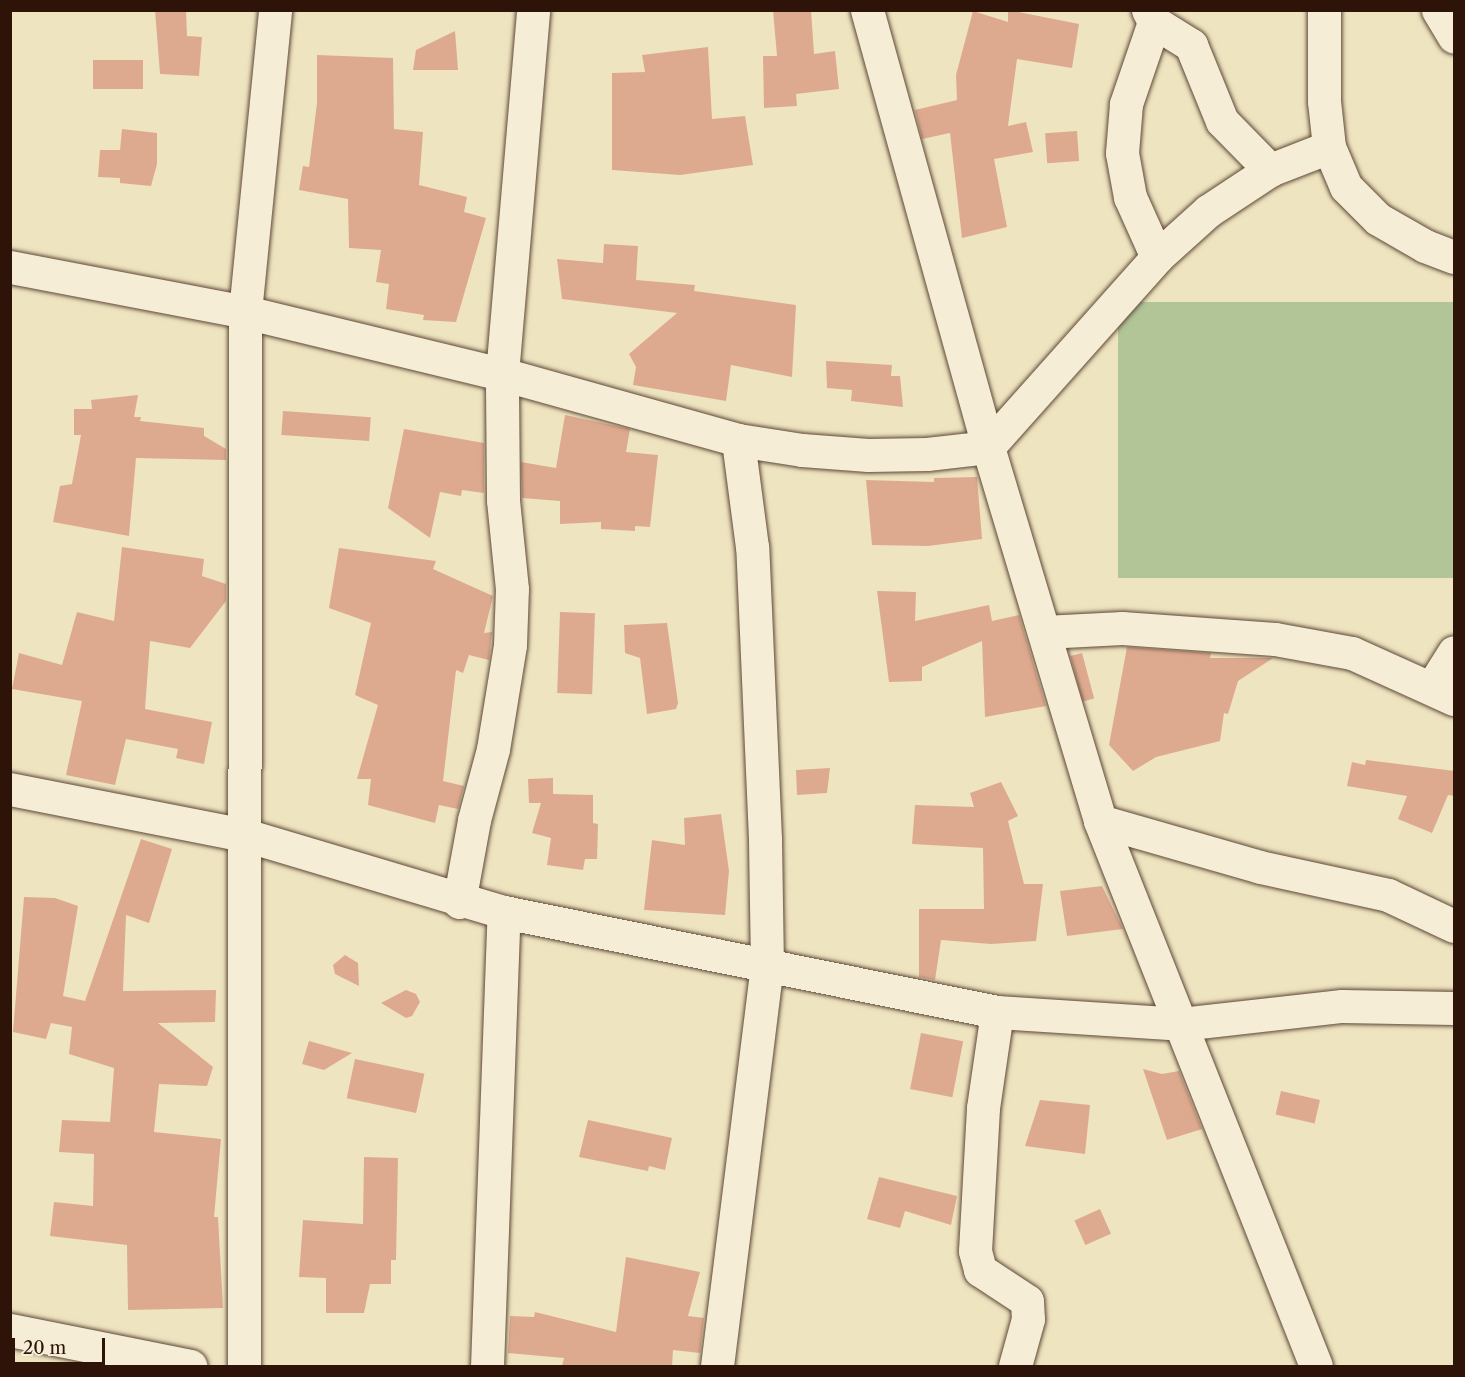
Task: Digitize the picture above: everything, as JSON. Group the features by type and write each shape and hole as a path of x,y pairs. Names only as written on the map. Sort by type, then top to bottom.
{"street":[{"path":"244,1366 245,312 275,10"},
{"path":"459,902 474,820 493,749 510,645 512,589 503,500 502,374 532,10"},
{"path":"867,10 988,447 1100,821 1316,1366"},
{"path":"1324,10 1324,101 1329,147 1346,187 1377,219 1425,246 1455,257"},
{"path":"1438,10 1455,37"},
{"path":"1157,256 1130,197 1122,153 1126,104 1151,16 1191,45 1222,121 1270,170"},
{"path":"10,267 245,312 502,374 738,440 802,450 868,455 988,447 1157,256 1208,212 1270,170 1329,147"},
{"path":"717,1366 767,967 765,839 752,547 738,440"},
{"path":"1044,632 1122,628 1275,639 1352,653 1443,693 1455,652"},
{"path":"10,789 245,836 459,902 767,967 997,1012 1181,1024 1342,1006 1455,1008"},
{"path":"1100,821 1250,864 1388,895 1455,926"},
{"path":"487,1366 504,912"},
{"path":"997,1012 983,1108 975,1251 981,1270 1027,1300 1028,1319 1015,1366"},
{"path":"10,1330 190,1366"}],"green space":[{"path":"1118,302 1454,302 1454,578 1118,578"}],"building":[{"path":"155,10 186,10 187,36 202,37 199,76 160,74"},
{"path":"773,10 811,10 814,54 835,51 839,89 796,94 797,106 764,108 763,56 777,56"},
{"path":"1008,10 1079,24 1072,68 1017,59 1008,126 1026,122 1033,152 994,159 1007,227 962,238 950,133 922,139 915,110 957,100 956,75 973,11 1008,22"},
{"path":"455,31 458,70 413,70 416,50"},
{"path":"708,47 712,119 745,116 753,165 680,175 612,170 612,73 645,72 642,55"},
{"path":"317,55 393,58 394,129 423,132 419,185 467,197 464,212 486,218 456,322 423,320 424,315 386,309 389,284 376,282 381,250 349,248 348,199 299,190 303,166 309,167 317,103"},
{"path":"93,60 143,60 143,89 93,89"},
{"path":"122,129 157,133 157,164 151,186 120,183 120,178 98,177 100,150 120,150"},
{"path":"1077,131 1079,161 1047,163 1045,133"},
{"path":"604,244 638,246 636,280 695,285 694,291 796,305 792,377 731,365 726,401 633,385 636,367 629,354 677,313 562,299 557,259 603,263"},
{"path":"826,361 892,365 891,376 900,376 903,407 851,401 852,390 827,388"},
{"path":"138,395 134,417 141,417 140,421 204,428 204,436 226,449 226,460 136,458 129,536 53,522 60,486 72,484 81,435 74,435 74,409 92,409 91,400"},
{"path":"283,411 371,417 369,441 281,435"},
{"path":"565,415 630,429 626,452 658,455 650,527 635,526 635,531 601,529 601,522 560,524 560,501 522,498 521,462 556,468"},
{"path":"404,429 484,443 484,493 462,490 461,496 440,492 430,538 388,508"},
{"path":"977,477 982,539 928,546 872,545 866,480 934,482 934,478"},
{"path":"122,547 204,559 202,576 226,584 226,601 190,648 150,641 145,709 212,722 204,764 176,758 178,749 126,739 115,785 66,775 82,701 12,689 19,653 62,665 77,612 114,621"},
{"path":"339,548 436,561 433,569 493,596 484,633 492,632 489,660 469,655 463,673 456,670 443,781 464,786 458,809 439,805 435,823 368,805 371,779 357,779 378,705 355,695 371,623 329,608"},
{"path":"877,591 916,592 915,621 989,605 992,621 1019,615 1046,706 985,717 982,641 922,667 922,681 889,682"},
{"path":"560,612 595,613 592,694 557,693"},
{"path":"667,623 678,703 676,709 647,714 640,658 625,653 624,625"},
{"path":"1127,647 1211,653 1210,658 1273,658 1238,681 1228,714 1224,713 1220,741 1156,757 1133,771 1109,745"},
{"path":"1082,653 1094,698 1083,702 1070,656"},
{"path":"1366,760 1455,771 1455,796 1448,795 1432,833 1398,819 1407,796 1347,786 1352,762 1365,765"},
{"path":"830,768 827,793 797,795 796,770"},
{"path":"553,778 553,794 593,795 593,823 598,824 597,859 585,859 583,870 547,865 551,838 532,833 541,803 529,803 528,779"},
{"path":"1001,782 1018,816 1008,821 1024,884 1043,884 1036,941 991,944 941,940 935,980 919,977 919,909 984,909 983,848 912,844 915,805 974,807 970,793"},
{"path":"721,814 729,871 725,915 644,910 652,840 685,845 684,818"},
{"path":"141,839 172,849 149,923 126,915 123,991 216,990 215,1022 158,1023 213,1067 207,1086 159,1084 154,1132 221,1139 214,1217 218,1217 223,1308 128,1310 127,1245 50,1236 54,1202 93,1206 94,1154 59,1152 62,1120 110,1122 114,1068 69,1054 72,1027 51,1023 46,1039 13,1032 24,897 55,898 78,906 63,996 85,1001"},
{"path":"1102,886 1123,929 1067,936 1060,891"},
{"path":"345,955 358,963 359,986 335,974 333,965"},
{"path":"406,990 416,994 420,1002 412,1016 406,1018 381,1003"},
{"path":"921,1033 963,1041 952,1097 910,1089"},
{"path":"309,1041 352,1053 324,1070 302,1064"},
{"path":"355,1059 424,1074 416,1113 347,1098"},
{"path":"1143,1069 1162,1074 1179,1071 1202,1129 1167,1140"},
{"path":"1281,1091 1320,1100 1315,1123 1276,1114"},
{"path":"1040,1100 1090,1105 1085,1154 1025,1146"},
{"path":"588,1120 672,1138 665,1170 649,1166 648,1171 579,1157"},
{"path":"364,1157 398,1158 396,1260 391,1260 391,1284 370,1284 364,1313 326,1313 326,1278 299,1277 303,1220 363,1224"},
{"path":"879,1177 957,1196 951,1225 905,1211 900,1228 867,1219"},
{"path":"1100,1209 1111,1234 1085,1245 1074,1220"},
{"path":"626,1257 700,1272 688,1316 704,1318 700,1353 673,1350 672,1366 562,1366 564,1358 508,1353 510,1316 534,1317 535,1312 616,1332"}]}
